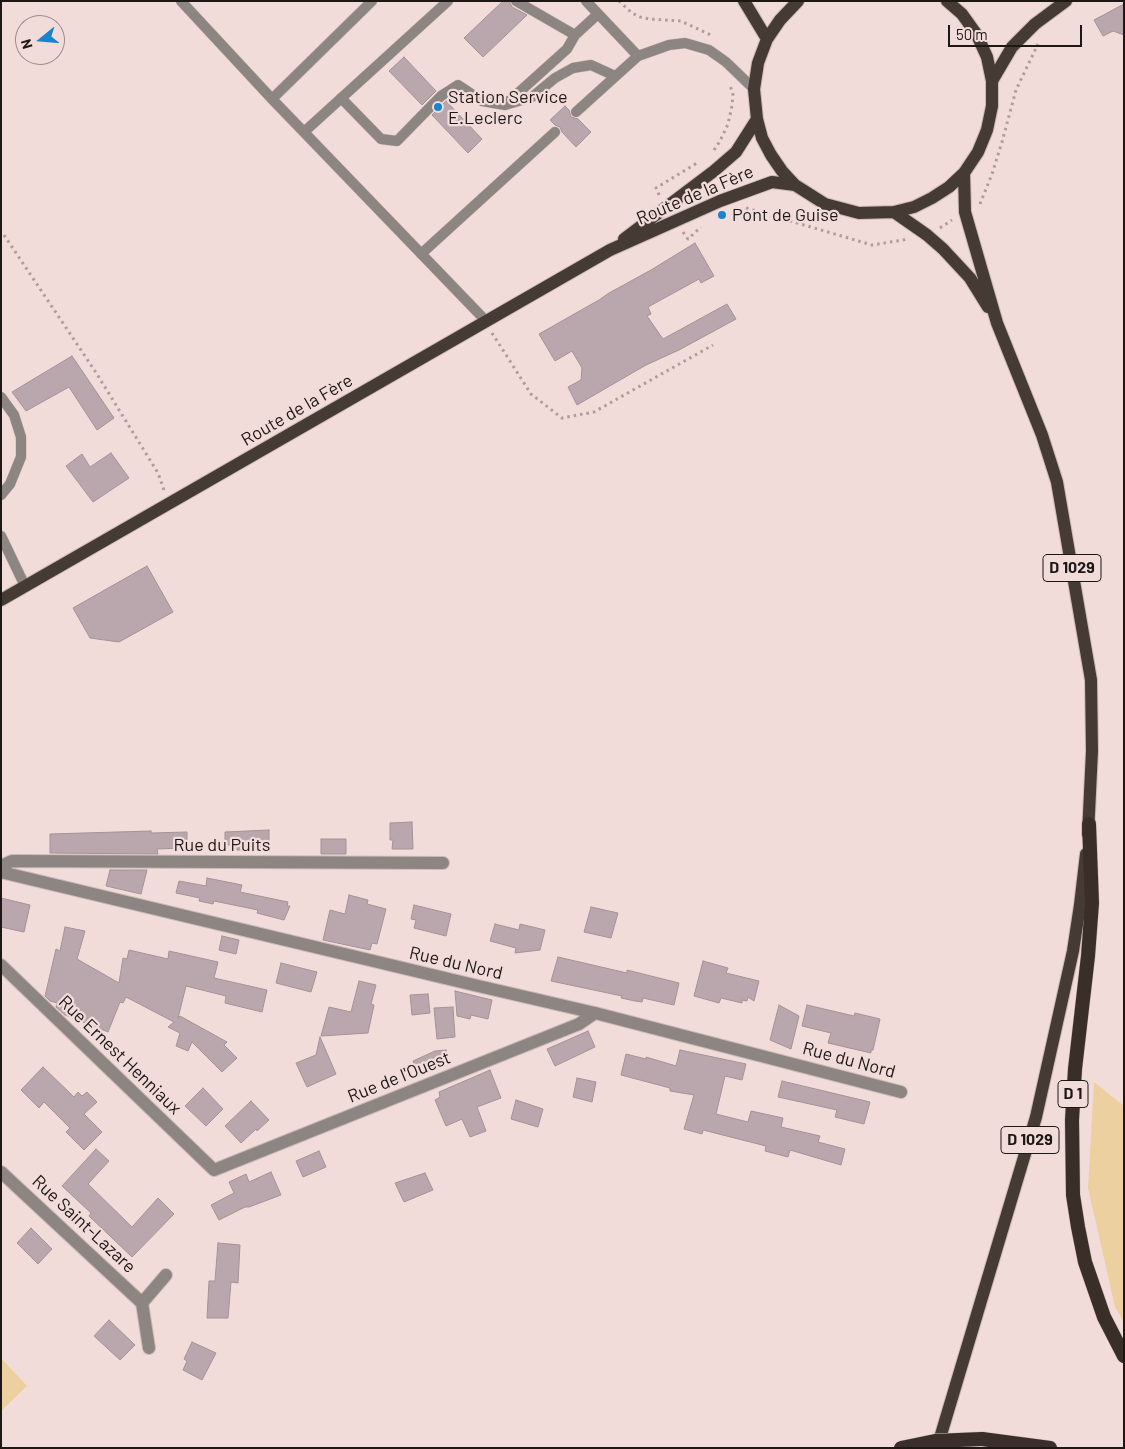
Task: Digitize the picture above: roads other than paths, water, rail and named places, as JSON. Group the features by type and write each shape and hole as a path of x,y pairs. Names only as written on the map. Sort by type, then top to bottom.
{"highway":[{"name":"D 1","path":"1089,824 1092,903 1075,1069 1072,1120 1073,1195 1085,1262 1104,1317 1124,1356"},
{"path":"901,1448 935,1441 982,1439 1050,1448"}],"main road":[{"path":"744,1 767,39"},
{"path":"798,1 780,20 767,39 758,63 754,89 756,119 770,155 795,185 825,204 859,213 894,212 914,207 932,198 949,187 964,172 978,152 987,130 992,106 992,81 987,57 977,34 962,14 947,1"},
{"path":"992,81 1012,47 1035,24 1066,1"},
{"name":"Route de la Fère","path":"610,250 666,206 714,172 736,152 756,119"},
{"name":"D 1029","path":"937,1448 1036,1117 1073,951 1089,824 1092,751 1091,680 1057,482 1042,435 997,323 965,212 964,172"},
{"name":"Route de la Fère","path":"1,600 610,250 720,201 772,182 795,185"},
{"name":"D 1029","path":"894,212 927,235 970,278 997,323"}],"street":[{"name":"Rue du Puits","path":"1,866 12,862 443,863"},
{"name":"Rue du Nord","path":"1,872 595,1013 901,1092"},
{"name":"Rue Ernest Henniaux","path":"1,965 214,1170"},
{"name":"Rue de l'Ouest","path":"214,1170 579,1024 595,1013"},
{"name":"Rue Saint-Lazare","path":"1,1172 142,1303"},
{"path":"150,1348 142,1303 166,1275"}],"lane":[{"path":"181,1 272,99 486,321"},
{"path":"272,99 372,1"},
{"path":"304,132 448,1"},
{"path":"516,1 575,35"},
{"path":"586,1 638,56"},
{"path":"504,105 567,49 575,35 598,14"},
{"path":"576,112 638,56 669,45 685,43 709,50 726,62 754,89"},
{"path":"341,98 381,139 397,140 441,96 458,85 482,101 504,105 532,97 555,78 573,68 591,65 615,76"},
{"path":"421,254 555,132"},
{"path":"1,397 14,415 22,437 22,443 21,457 10,484 1,495"},
{"path":"1,536 25,586"}],"place":[{"name":"Station Service E.Leclerc","path":"438,107"},
{"name":"Pont de Guise","path":"722,215"}]}
